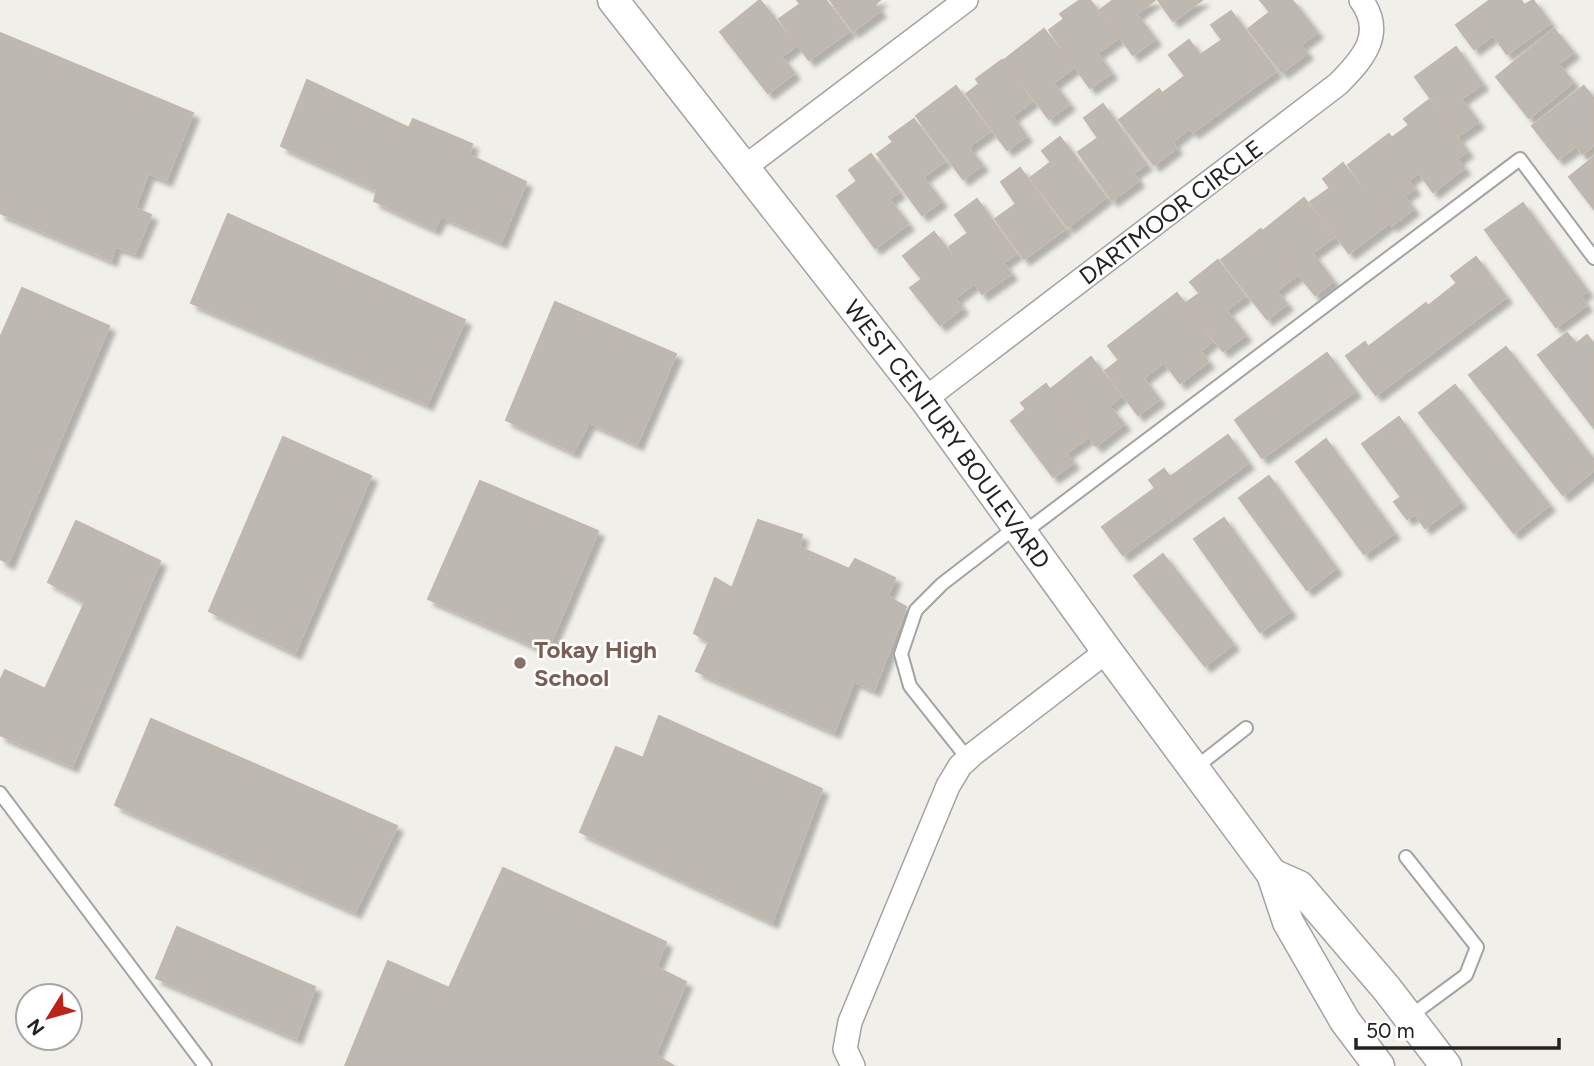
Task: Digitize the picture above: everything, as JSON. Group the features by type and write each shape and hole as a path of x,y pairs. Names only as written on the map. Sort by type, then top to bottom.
{"street":[{"name":"WEST CENTURY BOULEVARD","path":"613,0 925,399 1272,874 1287,922 1345,1021 1380,1066"},
{"path":"745,167 966,0"},
{"name":"DARTMOOR CIRCLE","path":"925,399 1338,84 1361,61 1371,40 1371,18 1361,0"},
{"path":"853,1066 845,1049 850,1022 948,786 968,759 1107,651"},
{"name":"WEST CENTURY BOULEVARD","path":"1272,874 1299,886 1409,1017 1446,1066"}],"lane":[{"path":"968,759 910,686 901,654 916,610 942,584 1020,530 1520,159 1594,258"},
{"path":"1195,768 1247,728"},
{"path":"0,793 205,1066"},
{"path":"1406,857 1477,947 1466,975 1409,1017"}],"building":[{"path":"760,0 796,45 781,57 794,73 768,93 720,32"},
{"path":"797,0 826,0 849,31 809,60 779,19 800,4"},
{"path":"830,0 880,0 875,4 880,11 853,31"},
{"path":"1080,0 1090,0 1118,38 1097,53 1111,73 1090,88 1049,30 1064,19 1060,14"},
{"path":"1113,0 1155,0 1136,14 1155,39 1133,55 1100,10"},
{"path":"1158,0 1202,0 1173,21"},
{"path":"1260,0 1292,0 1317,32 1300,45 1307,53 1282,72 1248,29 1270,12"},
{"path":"1490,0 1521,0 1524,5 1533,0 1550,23 1507,54 1493,35 1474,49 1456,25"},
{"path":"1231,11 1276,71 1193,132 1164,92 1185,76 1169,55 1189,40 1200,55 1222,40 1211,25"},
{"path":"1044,29 1074,67 1053,83 1069,104 1049,119 1004,60"},
{"path":"1554,29 1573,52 1558,64 1573,82 1529,118 1496,77"},
{"path":"0,33 193,113 166,180 148,173 135,208 151,215 135,253 115,246 111,260 0,213"},
{"path":"1456,47 1482,84 1461,99 1478,122 1458,136 1415,77"},
{"path":"1002,60 1032,101 1012,116 1026,136 1007,150 966,94 979,84 976,79"},
{"path":"307,80 409,128 413,119 472,144 469,155 526,182 501,242 441,216 434,229 374,201 377,190 281,146"},
{"path":"956,86 990,131 968,147 982,165 963,179 916,116"},
{"path":"1584,86 1594,99 1594,145 1582,154 1576,146 1558,159 1532,126"},
{"path":"1159,89 1189,128 1172,142 1176,148 1154,165 1119,120"},
{"path":"1429,100 1467,151 1457,159 1464,168 1433,192 1393,137 1409,125 1404,119"},
{"path":"1103,104 1146,164 1133,173 1138,181 1112,200 1078,152 1098,138 1084,118"},
{"path":"914,119 945,161 923,177 941,201 922,215 877,154 893,142 889,137"},
{"path":"1389,134 1418,173 1408,180 1414,189 1404,196 1413,209 1392,225 1348,165"},
{"path":"1060,137 1106,197 1068,227 1030,178 1051,162 1042,151"},
{"path":"871,154 899,192 889,199 908,224 875,248 837,196 857,181 849,170"},
{"path":"1594,157 1594,209 1569,177"},
{"path":"1343,163 1389,223 1349,253 1310,202 1330,188 1323,179"},
{"path":"1020,168 1065,229 1024,259 995,219 1016,204 1001,182"},
{"path":"1304,198 1334,237 1312,253 1333,281 1315,295 1264,230"},
{"path":"977,199 1016,253 1003,263 1011,274 982,294 949,247 968,233 955,215"},
{"path":"1523,203 1587,291 1580,296 1586,305 1556,327 1485,230"},
{"path":"228,214 465,320 427,404 191,303"},
{"path":"1261,229 1297,275 1276,291 1287,304 1267,319 1221,260"},
{"path":"934,232 974,283 955,298 962,308 940,325 910,288 922,279 903,256"},
{"path":"1476,257 1506,297 1376,395 1346,356 1365,342 1368,347 1426,303 1428,306 1457,283 1451,276"},
{"path":"1218,260 1245,296 1226,310 1245,335 1223,351 1186,303 1200,293 1190,282"},
{"path":"22,288 109,326 8,563 0,559 0,338"},
{"path":"1177,293 1212,341 1200,351 1208,362 1180,383 1164,362 1143,378 1159,399 1138,415 1105,371 1119,360 1108,346"},
{"path":"555,302 676,354 637,444 589,422 573,452 506,420"},
{"path":"1567,333 1576,344 1587,335 1594,344 1594,428 1538,355"},
{"path":"1506,347 1594,460 1594,470 1563,495 1469,375"},
{"path":"1327,353 1355,391 1262,458 1235,420"},
{"path":"1091,357 1121,396 1109,406 1124,424 1096,446 1051,389"},
{"path":"1046,384 1087,438 1066,453 1073,463 1053,477 1011,421 1026,409 1021,403"},
{"path":"1455,385 1549,505 1514,533 1419,413"},
{"path":"1399,417 1460,502 1425,528 1415,514 1407,519 1394,502 1401,497 1362,444"},
{"path":"1228,435 1248,463 1123,555 1102,527 1155,488 1149,480 1164,469 1170,477"},
{"path":"283,437 371,476 295,653 209,611"},
{"path":"1326,439 1394,533 1364,554 1296,462"},
{"path":"1269,476 1336,568 1307,590 1239,498"},
{"path":"480,481 598,531 547,651 428,599"},
{"path":"1224,518 1290,611 1260,632 1194,539"},
{"path":"758,520 802,535 799,547 849,569 855,559 895,578 887,596 906,607 874,690 854,681 834,732 696,671 709,642 694,633 715,578 732,588"},
{"path":"76,521 160,561 72,766 0,735 0,681 5,670 45,689 85,602 48,582"},
{"path":"1163,554 1233,644 1205,666 1134,576"},
{"path":"659,716 822,789 772,922 580,832 616,747 643,758"},
{"path":"151,719 397,826 355,912 115,805"},
{"path":"503,868 666,942 656,967 686,982 655,1055 674,1066 345,1066 388,961 449,988"},
{"path":"177,927 315,987 296,1038 156,978"}],"place":[{"name":"Tokay High School","path":"520,663"}]}
